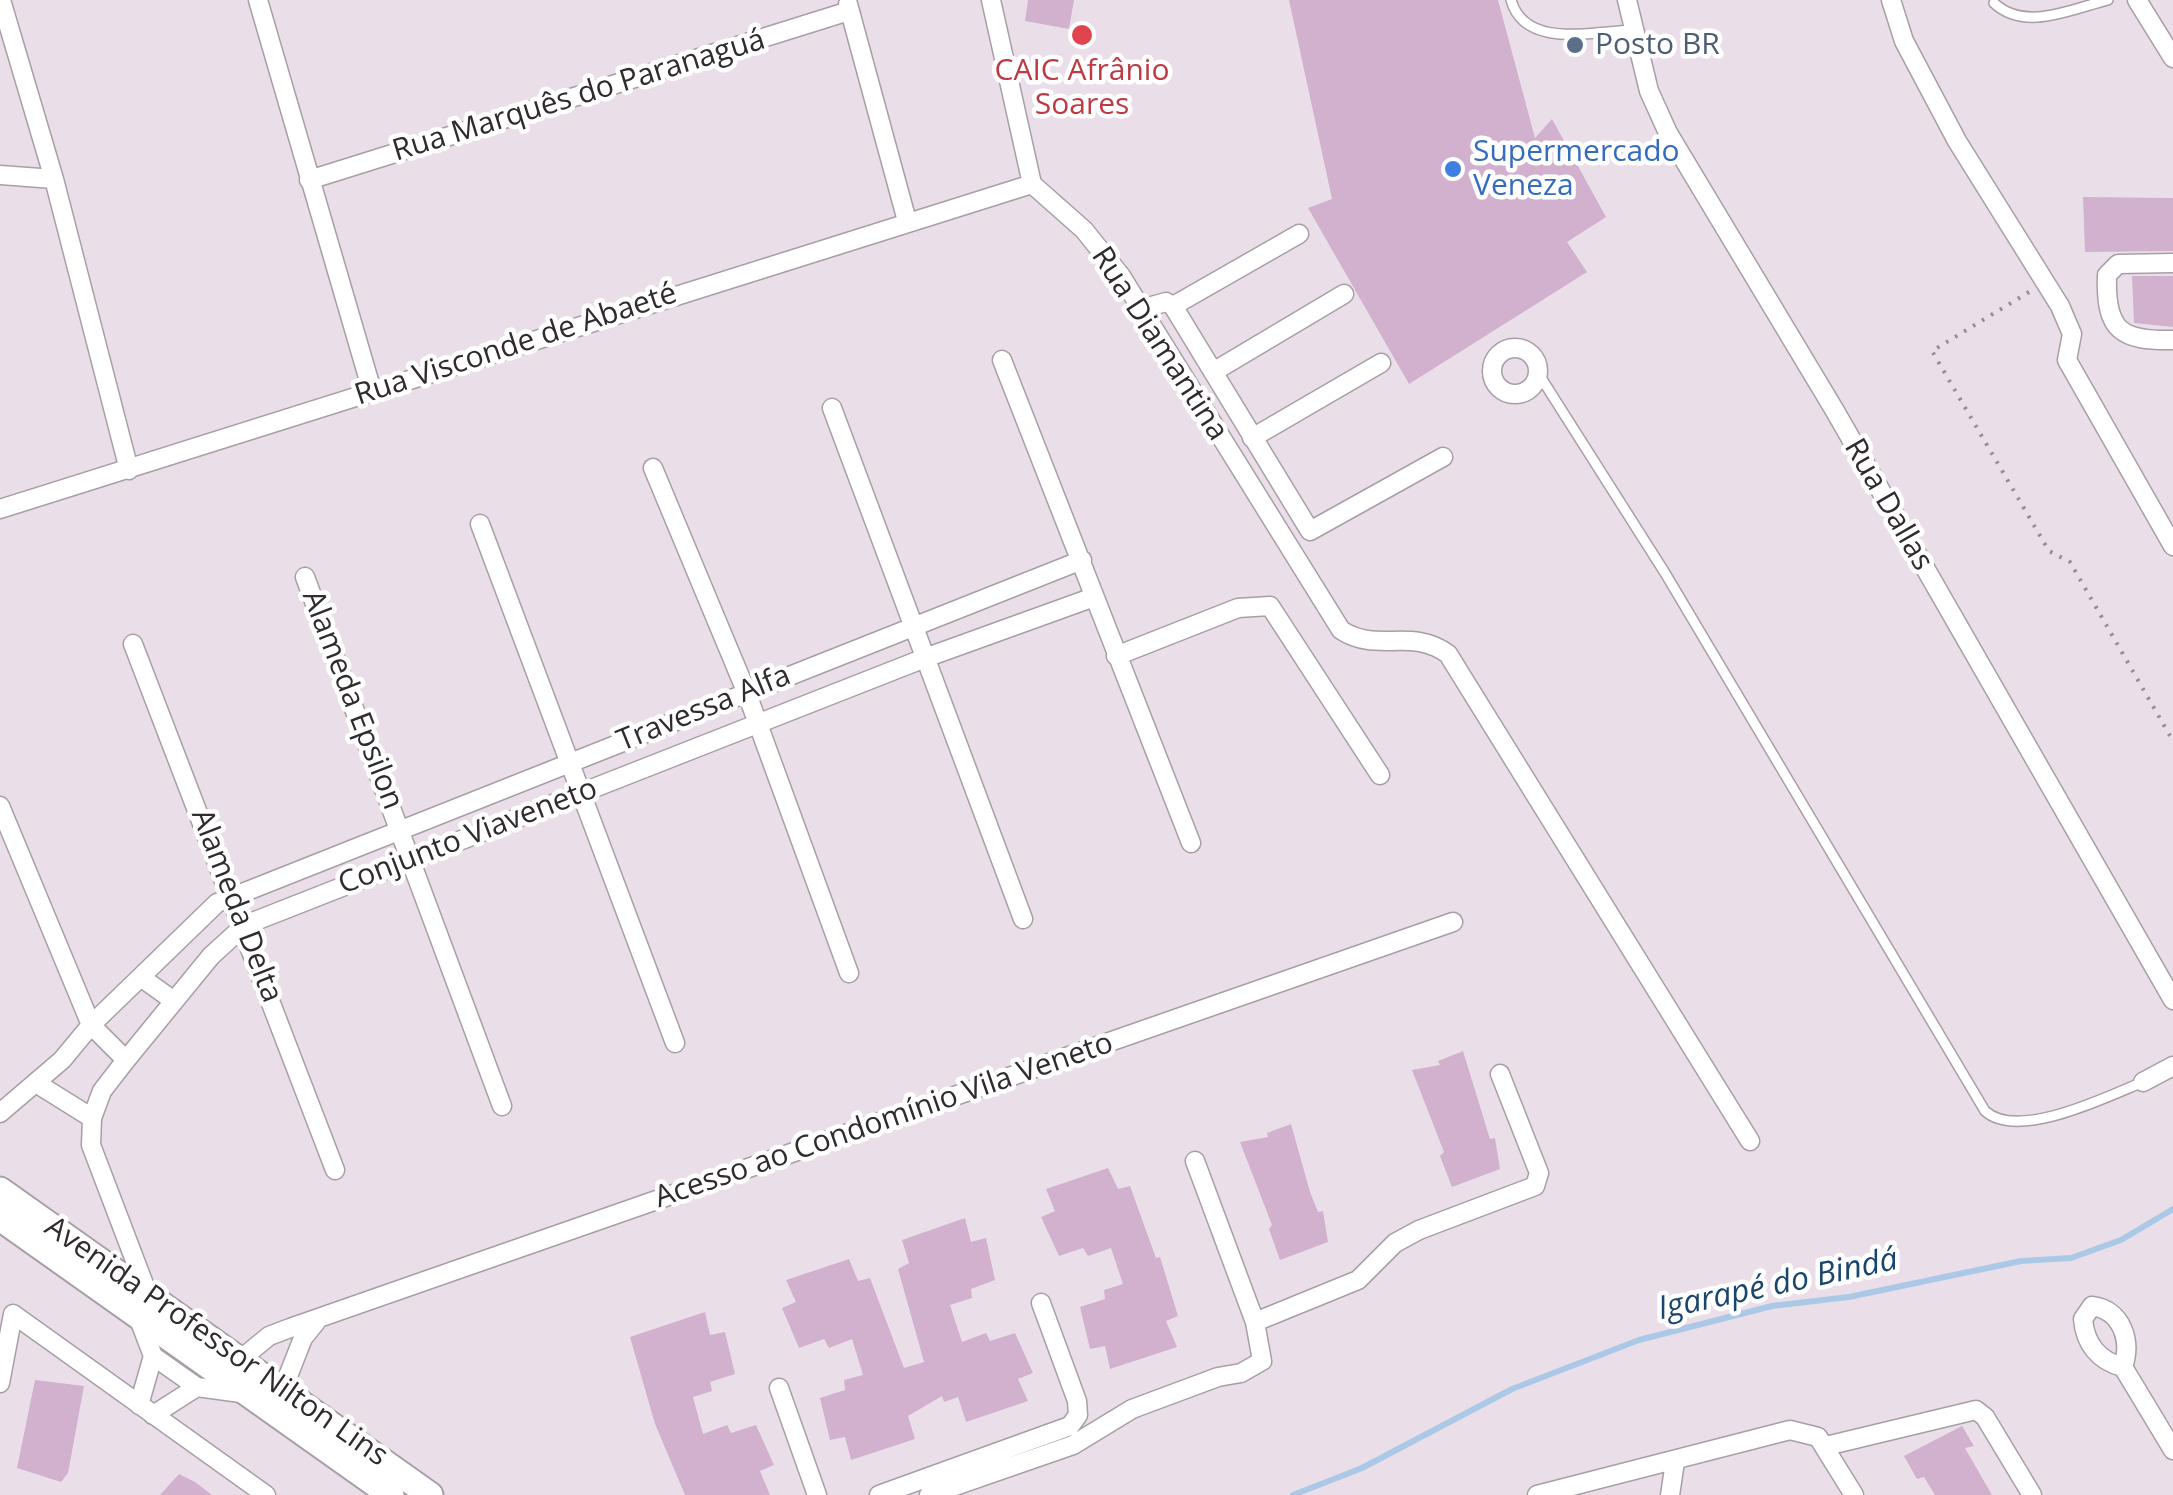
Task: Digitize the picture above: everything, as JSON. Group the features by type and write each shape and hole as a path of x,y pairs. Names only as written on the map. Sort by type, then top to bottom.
{"main road":[{"name":"Avenida Professor Nilton Lins","path":"0,1190 142,1303 247,1394 391,1495"},
{"name":"Avenida Professor Nilton Lins","path":"0,1218 241,1359 430,1495"}],"street":[{"path":"1,0 54,179 129,470"},
{"path":"258,0 372,391"},
{"path":"991,0 1032,184"},
{"name":"Rua Dallas","path":"1627,0 1649,91 1668,132 1835,411 2173,1000"},
{"path":"1892,0 1904,40 1957,141 2046,282 2072,334 2067,360 2173,546"},
{"path":"2137,0 2173,58"},
{"path":"848,6 906,221"},
{"name":"Rua Marquês do Paranaguá","path":"309,180 848,6"},
{"path":"0,174 54,179"},
{"name":"Rua Visconde de Abaeté","path":"0,509 1032,184"},
{"name":"Rua Diamantina","path":"1032,184 1084,230 1141,309 1304,577 1341,630 1354,639 1419,639 1448,654 1750,1141"},
{"path":"1141,309 1158,303 1173,306 1299,234"},
{"path":"2173,264 2118,264 2107,275 2106,300 2120,330 2131,339 2173,340"},
{"path":"1213,372 1344,294"},
{"path":"1173,306 1310,531 1443,456"},
{"path":"1002,360 1191,843"},
{"path":"1252,438 1381,363"},
{"path":"832,408 1023,920"},
{"path":"653,468 746,691 849,974"},
{"path":"480,524 674,1043"},
{"name":"Travessa Alfa","path":"0,1112 36,1083 205,912 233,896 1082,560"},
{"name":"Alameda Epsilon","path":"305,577 502,1106"},
{"name":"Conjunto Viaveneto","path":"92,1118 102,1091 126,1060 174,1001 245,925 757,723 1094,597"},
{"path":"1116,656 1238,608 1270,606 1380,775"},
{"name":"Alameda Delta","path":"134,644 336,1170"},
{"path":"0,806 91,1025 126,1060"},
{"name":"Acesso ao Condomínio Vila Veneto","path":"241,1359 269,1336 1453,922"},
{"path":"142,978 174,1001"},
{"path":"2143,1082 2173,1066"},
{"path":"1255,1322 1358,1280 1395,1242 1419,1230 1509,1199 1538,1183 1538,1173 1500,1074"},
{"path":"36,1083 92,1118 92,1145 142,1303 152,1356 146,1410"},
{"path":"929,1495 1073,1445 1132,1409 1241,1373 1262,1361 1255,1322 1195,1161"},
{"path":"880,1495 1070,1426 1078,1415 1077,1401 1041,1303"},
{"path":"0,1383 13,1314 266,1495"},
{"path":"283,1389 303,1338 316,1322"},
{"path":"152,1356 197,1387 247,1394"},
{"path":"2123,1367 2173,1450"},
{"path":"146,1410 197,1387"},
{"path":"778,1388 817,1495"},
{"path":"1826,1446 1976,1410 1985,1417 2032,1495"},
{"path":"1537,1495 1790,1430 1818,1437 1854,1495"},
{"path":"1670,1495 1675,1462"}],"lane":[{"path":"1511,0 1520,22 1538,32 1634,30"},
{"path":"1994,3 2005,14 2027,19 2108,0"},
{"path":"1538,373 1665,573 1986,1111 2006,1123 2034,1120 2143,1082"}],"path":[{"path":"2046,282 1932,351 2049,552 2070,562 2173,741"}],"building":[{"path":"1028,0 1074,0 1069,29 1025,21"},
{"name":"Supermercado Veneza","path":"1289,0 1498,0 1535,138 1552,119 1606,217 1567,242 1587,272 1409,384 1308,208 1332,199"},
{"path":"2083,197 2173,198 2173,251 2085,252"},
{"path":"2132,276 2173,276 2173,327 2134,323"},
{"path":"1463,1051 1490,1139 1495,1138 1500,1169 1452,1187 1440,1156 1444,1152 1412,1070 1440,1065 1438,1061"},
{"path":"1291,1124 1310,1192 1318,1212 1323,1211 1328,1242 1280,1260 1269,1229 1272,1225 1240,1142 1268,1137 1267,1133"},
{"path":"1108,1168 1118,1189 1130,1186 1156,1258 1160,1257 1178,1316 1166,1321 1177,1347 1110,1369 1105,1346 1090,1349 1080,1307 1105,1299 1104,1290 1123,1284 1111,1248 1088,1256 1083,1248 1059,1256 1041,1217 1055,1211 1046,1189"},
{"path":"965,1218 971,1242 986,1238 995,1280 971,1289 972,1298 950,1305 962,1342 986,1333 990,1341 1015,1333 1033,1373 1018,1379 1028,1401 966,1422 958,1397 944,1402 942,1396 908,1416 915,1439 851,1460 845,1437 830,1440 820,1398 845,1390 844,1380 863,1375 852,1339 829,1348 824,1339 799,1348 782,1308 796,1302 786,1280 849,1259 858,1281 870,1278 904,1368 924,1362 898,1269 909,1263 902,1240"},
{"path":"705,1312 710,1335 725,1332 735,1374 710,1382 712,1391 693,1397 703,1434 727,1425 731,1433 756,1425 774,1465 760,1471 770,1495 685,1495 655,1424 630,1337"},
{"path":"35,1380 84,1386 68,1473 61,1482 17,1468"},
{"path":"1962,1426 1974,1446 1965,1448 1992,1495 1935,1495 1924,1477 1917,1479 1904,1456"},
{"path":"179,1474 195,1482 212,1495 160,1495"}],"waterway":[{"name":"Igarapé do Bindá","path":"1293,1495 1362,1468 1512,1389 1639,1340 1772,1306 1849,1297 2021,1261 2071,1258 2121,1240 2173,1209"}],"place":[{"name":"CAIC Afrânio Soares","path":"1082,35"},
{"name":"Posto BR","path":"1575,45"},
{"name":"Supermercado Veneza","path":"1453,169"}]}
